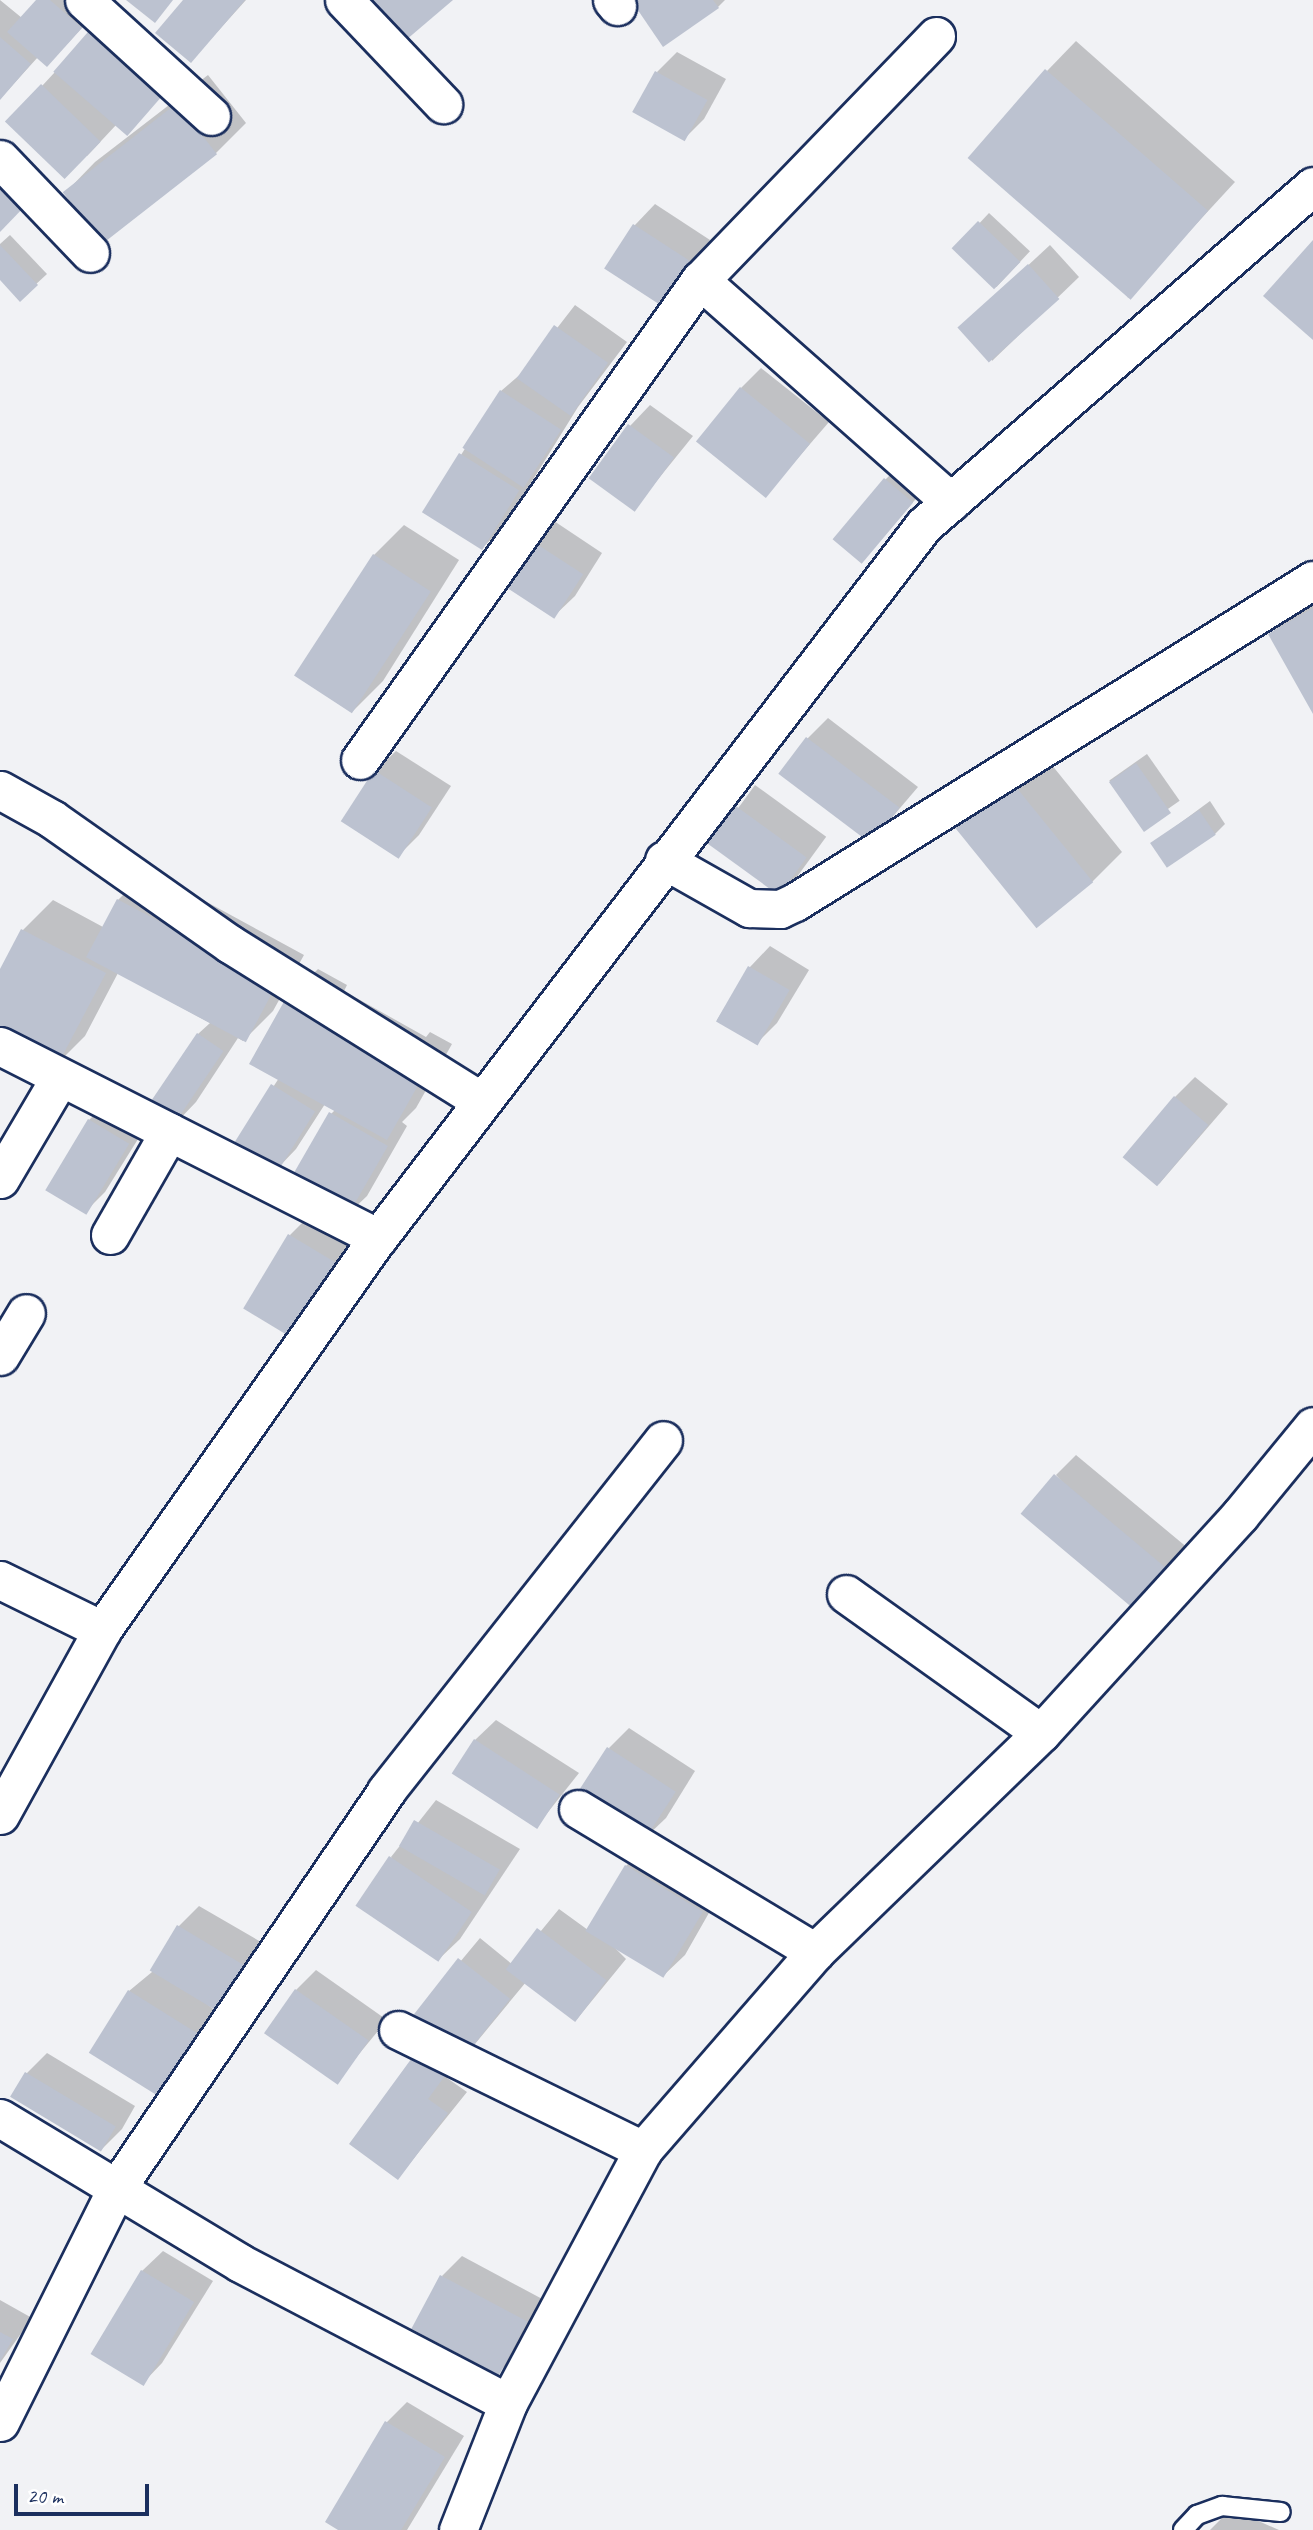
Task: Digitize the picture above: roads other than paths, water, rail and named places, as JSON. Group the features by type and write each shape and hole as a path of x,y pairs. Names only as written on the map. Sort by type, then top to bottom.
{"street":[{"path":"84,0 211,116"},
{"path":"344,0 443,104"},
{"path":"360,760 700,280 936,36"},
{"path":"0,159 90,253"},
{"path":"0,1815 102,1630 378,1238 480,1100 924,525 1313,186"},
{"path":"700,280 951,502"},
{"path":"664,860 749,908 780,909 1313,580"},
{"path":"0,790 52,819 230,944 480,1100"},
{"path":"0,1046 378,1238"},
{"path":"0,1179 61,1077"},
{"path":"110,1235 169,1132"},
{"path":"0,1356 26,1313"},
{"path":"457,2530 508,2403 643,2150 814,1952 1041,1733 1240,1515 1313,1426"},
{"path":"0,2422 116,2189 386,1791 663,1440"},
{"path":"0,1580 102,1630"},
{"path":"846,1594 1041,1733"},
{"path":"578,1809 814,1952"},
{"path":"398,2030 643,2150"},
{"path":"0,2118 240,2263 508,2403"}],"lane":[{"path":"1183,2530 1198,2515 1222,2505 1281,2512"}]}
